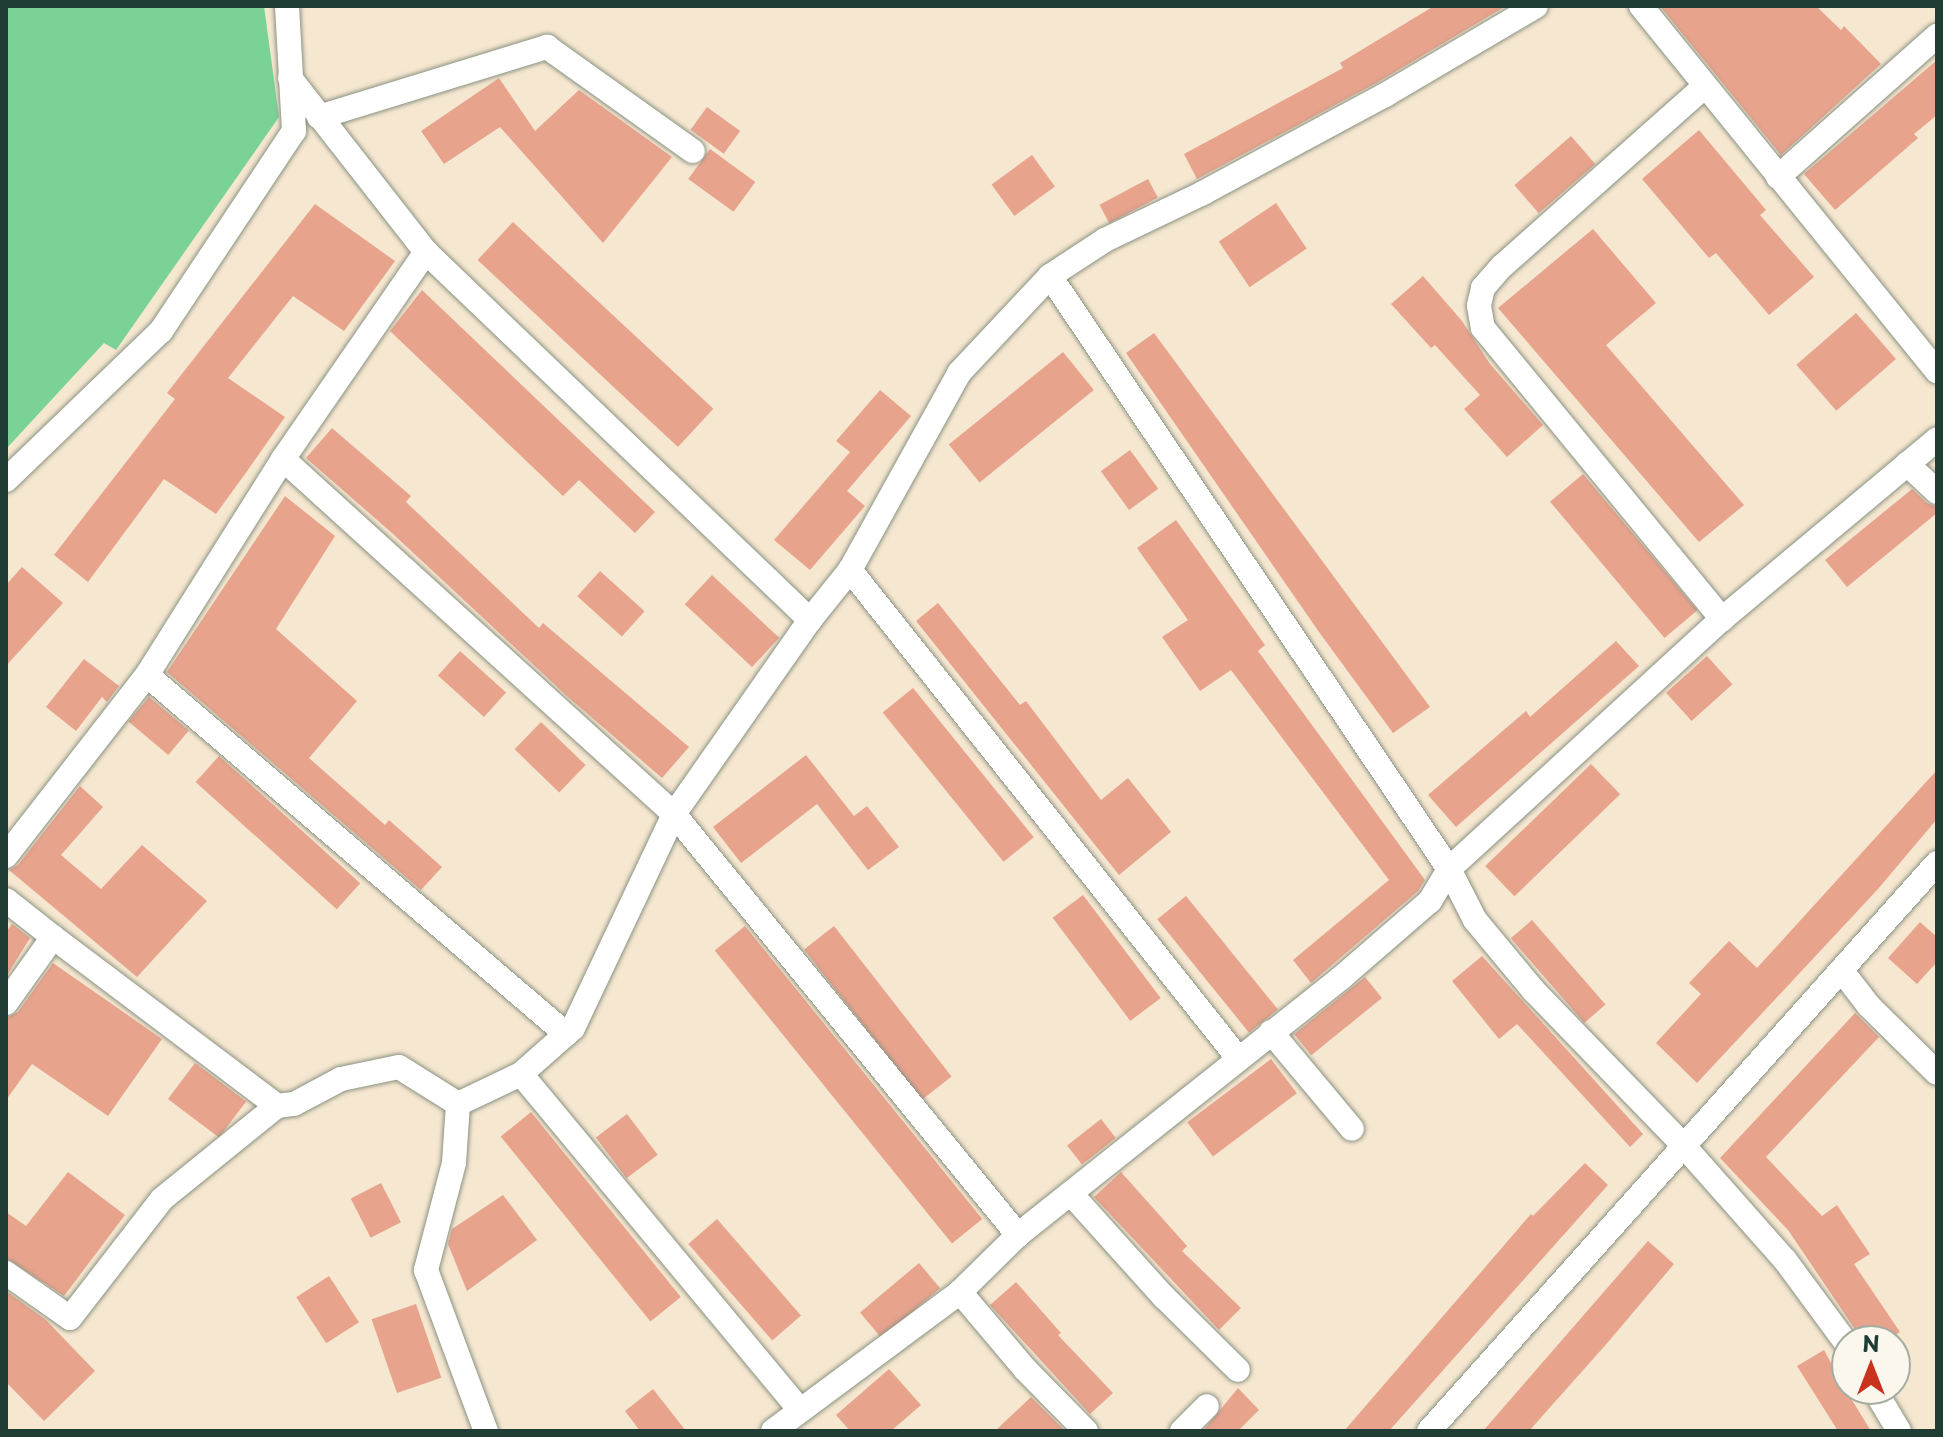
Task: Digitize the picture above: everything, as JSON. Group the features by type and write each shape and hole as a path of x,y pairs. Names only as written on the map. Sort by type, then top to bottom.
{"street":[{"path":"6,480 161,331 294,131 287,6"},
{"path":"458,1104 521,1074 573,1028 674,814 810,620 850,570 959,373 1050,276 1105,240 1203,193 1385,95 1536,6"},
{"path":"1641,6 1937,371"},
{"path":"1778,177 1937,36"},
{"path":"319,117 547,47 693,151"},
{"path":"290,78 426,252 810,620"},
{"path":"1705,86 1502,266 1483,288 1479,306 1483,328 1722,619"},
{"path":"6,856 147,675 283,459 426,252"},
{"path":"1050,276 1449,869 1475,920 1534,991 1684,1146 1785,1260 1833,1325"},
{"path":"773,1431 960,1292 1018,1235 1072,1195 1430,901 1449,869 1722,619 1937,439"},
{"path":"283,459 674,814 1018,1235"},
{"path":"1907,464 1937,492"},
{"path":"850,570 1238,1058"},
{"path":"147,675 566,1034"},
{"path":"1429,1431 1937,863"},
{"path":"6,900 277,1106"},
{"path":"6,1003 53,937"},
{"path":"1842,971 1869,1006 1937,1073"},
{"path":"1271,1032 1352,1129"},
{"path":"6,1273 70,1318 162,1199 277,1106 294,1104 341,1079 399,1067 458,1104"},
{"path":"521,1074 799,1409"},
{"path":"458,1104 454,1163 426,1270 486,1431"},
{"path":"1072,1195 1163,1296 1238,1370"},
{"path":"960,1292 1025,1369 1086,1431"},
{"path":"1884,1405 1899,1431"},
{"path":"1182,1431 1207,1406"}],"green space":[{"path":"6,6 264,6 279,117 116,350 104,343 6,449"}],"building":[{"path":"1434,6 1506,6 1378,82 1197,179 1184,154 1343,68 1340,63"},
{"path":"1660,6 1816,6 1841,30 1844,26 1881,64 1781,155"},
{"path":"1937,60 1937,115 1914,134 1918,138 1835,210 1804,174"},
{"path":"499,78 535,131 579,90 672,157 603,243 500,127 444,164 421,131"},
{"path":"707,107 740,131 724,154 691,130"},
{"path":"1699,130 1766,210 1760,215 1814,277 1769,315 1716,253 1709,258 1642,179"},
{"path":"1571,136 1595,164 1539,213 1514,185"},
{"path":"710,149 755,182 734,212 688,179"},
{"path":"1032,155 1055,187 1014,216 992,184"},
{"path":"1148,179 1158,198 1109,223 1099,205"},
{"path":"1276,203 1307,249 1250,287 1219,242"},
{"path":"315,204 395,261 344,331 293,296 228,378 285,417 245,474 216,514 164,479 88,582 54,555 175,399 167,393"},
{"path":"513,222 713,409 678,447 478,260"},
{"path":"1593,229 1656,303 1606,345 1744,505 1699,542 1498,308"},
{"path":"1423,276 1462,321 1490,364 1543,425 1507,457 1464,409 1480,395 1435,345 1431,348 1391,304"},
{"path":"422,290 655,512 635,533 579,480 563,496 390,331"},
{"path":"1856,313 1896,359 1836,411 1796,365"},
{"path":"1154,333 1430,707 1393,733 1319,632 1126,353"},
{"path":"1063,352 1094,390 980,483 949,445"},
{"path":"880,390 911,416 847,491 865,506 810,570 774,540 850,452 836,441"},
{"path":"332,428 411,496 406,502 539,628 543,623 689,747 662,778 568,697 392,533 306,458"},
{"path":"1130,450 1158,489 1129,510 1101,471"},
{"path":"1583,474 1697,610 1664,638 1550,502"},
{"path":"1912,489 1927,503 1937,507 1937,513 1847,587 1825,560"},
{"path":"285,496 335,536 276,629 357,701 309,758 385,825 389,820 442,867 421,890 167,672"},
{"path":"1176,520 1265,645 1258,651 1425,880 1418,891 1311,983 1293,960 1389,880 1231,670 1200,691 1162,637 1188,620 1137,548"},
{"path":"22,567 63,603 6,666 6,585"},
{"path":"600,571 645,611 622,636 577,596"},
{"path":"712,575 779,638 752,667 685,604"},
{"path":"938,603 1020,705 1026,701 1101,800 1128,778 1171,832 1119,875 916,621"},
{"path":"1616,641 1639,666 1456,827 1428,795 1526,711 1530,717"},
{"path":"460,651 506,692 484,717 438,676"},
{"path":"1707,656 1732,684 1692,721 1666,693"},
{"path":"84,659 119,686 107,702 102,697 76,731 46,707"},
{"path":"913,688 1034,837 1004,862 883,713"},
{"path":"149,697 189,730 168,755 128,722"},
{"path":"541,722 586,765 559,792 515,749"},
{"path":"806,755 854,816 867,806 899,847 868,870 817,804 741,863 713,827"},
{"path":"219,756 360,883 337,909 196,782"},
{"path":"1591,764 1620,794 1514,896 1485,866"},
{"path":"1937,770 1937,819 1878,889 1697,1083 1656,1043 1701,994 1689,983 1729,941 1757,968"},
{"path":"80,786 103,807 61,855 101,889 142,845 207,901 137,977 9,870 18,865"},
{"path":"1083,895 1161,998 1130,1021 1053,918"},
{"path":"1186,896 1278,1009 1249,1033 1157,919"},
{"path":"1532,920 1605,1005 1584,1023 1511,938"},
{"path":"1920,922 1937,937 1937,962 1917,984 1888,958"},
{"path":"12,924 30,938 6,977 6,932"},
{"path":"745,926 982,1219 952,1244 715,951"},
{"path":"834,926 952,1077 922,1100 804,949"},
{"path":"1482,956 1643,1134 1630,1147 1517,1024 1499,1039 1452,981"},
{"path":"53,963 162,1039 108,1116 32,1064 6,1100 6,1018 18,1012"},
{"path":"1365,977 1382,998 1311,1055 1294,1034"},
{"path":"1855,1013 1879,1037 1766,1157 1822,1216 1837,1205 1870,1254 1854,1264 1895,1325 1852,1325 1788,1230 1720,1158"},
{"path":"1271,1059 1297,1093 1213,1157 1187,1122"},
{"path":"195,1063 246,1102 219,1137 168,1099"},
{"path":"531,1112 681,1297 650,1322 501,1137"},
{"path":"627,1114 658,1155 627,1178 596,1137"},
{"path":"1101,1119 1116,1138 1082,1164 1067,1145"},
{"path":"1585,1163 1608,1185 1389,1431 1344,1431 1531,1214 1533,1216"},
{"path":"68,1172 125,1215 64,1296 6,1258 6,1212 26,1226"},
{"path":"1121,1172 1187,1246 1182,1251 1241,1308 1219,1330 1094,1197"},
{"path":"381,1183 401,1222 371,1238 351,1198"},
{"path":"503,1195 537,1240 467,1291 448,1244 452,1229"},
{"path":"717,1219 801,1316 772,1341 688,1244"},
{"path":"1648,1241 1674,1264 1609,1341 1529,1431 1483,1431"},
{"path":"919,1263 940,1288 881,1338 860,1312"},
{"path":"329,1276 359,1322 326,1343 296,1297"},
{"path":"1016,1282 1061,1333 1058,1335 1113,1393 1090,1414 990,1305"},
{"path":"6,1291 46,1320 95,1371 44,1421 6,1382"},
{"path":"416,1304 441,1378 397,1393 372,1319"},
{"path":"1824,1350 1831,1363 1831,1405 1855,1405 1871,1431 1838,1431 1797,1366"},
{"path":"889,1369 921,1405 891,1431 850,1431 836,1415"},
{"path":"1238,1388 1259,1410 1238,1431 1203,1431"},
{"path":"653,1389 686,1431 640,1431 625,1411"},
{"path":"1031,1397 1065,1431 995,1431"}]}
